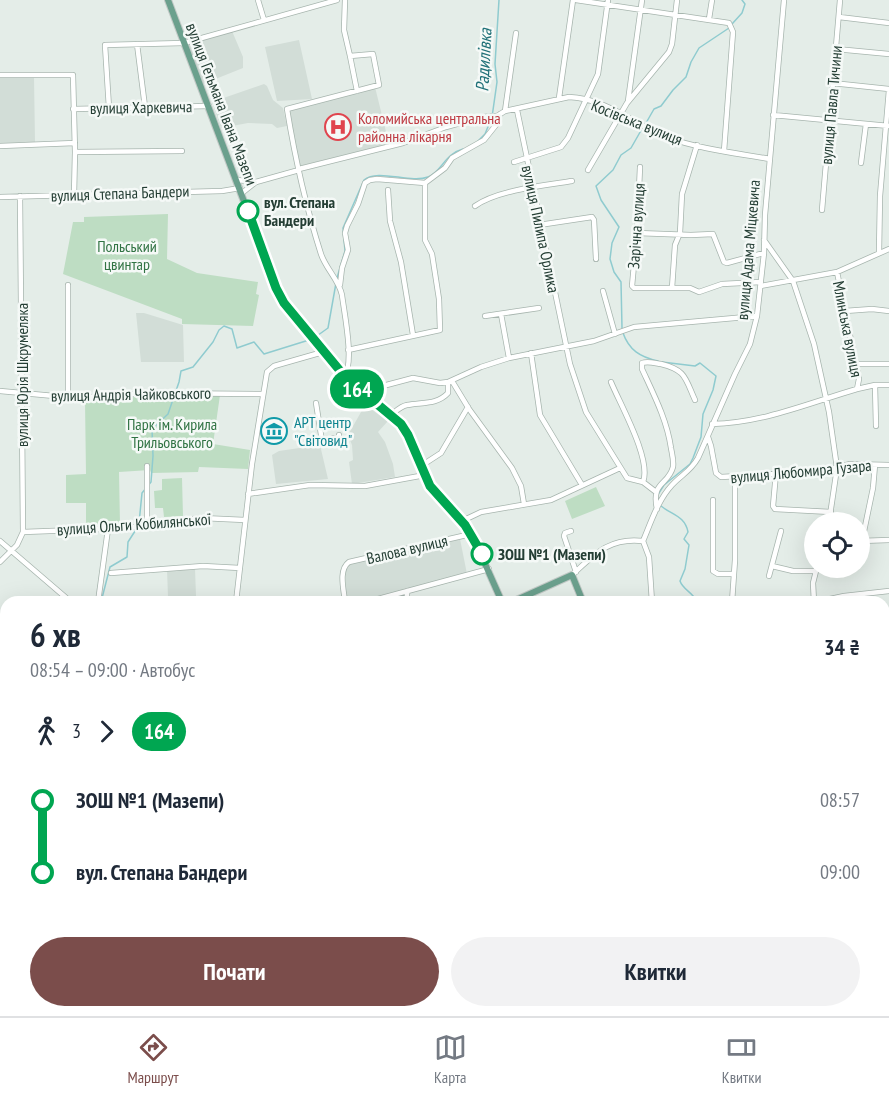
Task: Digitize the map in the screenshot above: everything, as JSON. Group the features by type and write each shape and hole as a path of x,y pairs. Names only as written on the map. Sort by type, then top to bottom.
{"main road":[{"name":"вулиця Гетьмана Івана Мазепи","path":"168,0 280,297 344,376 360,392 391,415 406,432 436,495 462,521 471,534 489,568 500,596"},
{"path":"525,596 574,574 581,596"}],"street":[{"path":"258,0 264,20"},
{"path":"109,108 105,45 184,43 337,0"},
{"path":"345,0 344,30 357,91"},
{"path":"559,99 574,0 608,3 640,11 675,14 730,25 732,33 724,151"},
{"path":"627,103 642,0"},
{"path":"588,170 627,103 669,52 677,0"},
{"path":"709,20 712,0"},
{"name":"вулиця Адама Міцкевича","path":"643,541 657,509 672,486 692,469 750,344 757,316 761,284 784,0"},
{"name":"вулиця Павла Тичини","path":"822,210 840,0"},
{"path":"514,162 561,147 587,101 599,72 608,3"},
{"path":"839,17 889,23"},
{"path":"337,283 348,250 346,230 365,183 377,179 425,183 445,168 452,158 486,139 503,113 516,33"},
{"path":"137,44 145,107"},
{"path":"836,49 889,54"},
{"path":"344,376 348,372 348,350 337,283 321,254 305,199 288,108 379,85 373,54 350,57"},
{"path":"0,75 72,75 75,143 74,195"},
{"path":"832,83 889,90 879,252"},
{"name":"Косівська вулиця","path":"256,182 403,142 446,127 559,99 576,98 621,113 665,136 724,151 770,159"},
{"name":"вулиця Харкевича","path":"74,109 209,106"},
{"name":"вулиця Пилипа Орлика","path":"517,110 539,225 567,347 585,410 620,468"},
{"path":"773,115 887,126"},
{"path":"861,163 866,124"},
{"path":"0,146 75,143"},
{"path":"697,145 682,194 672,288 693,289 699,292 722,284 793,281 837,272 889,249"},
{"path":"75,152 182,151"},
{"path":"883,164 889,165"},
{"name":"Зарічна вулиця","path":"640,167 632,286 634,288 672,288"},
{"path":"237,180 256,182"},
{"path":"475,206 488,199 572,181"},
{"path":"241,190 256,182"},
{"path":"348,350 440,330 439,299 432,254 424,240 425,183"},
{"name":"вулиця Степана Бандери","path":"0,197 241,190"},
{"path":"388,190 390,221 413,335"},
{"name":"вулиця Юрія Шкрумеляка","path":"20,196 23,532"},
{"path":"539,225 593,218 596,259"},
{"path":"637,233 713,234 724,262 727,263 764,253"},
{"path":"764,240 793,281 813,339 827,400 837,468 831,512 775,509 773,506 776,473"},
{"name":"Млинська вулиця","path":"837,272 859,381 857,389 889,385"},
{"path":"68,285 68,398"},
{"path":"603,291 615,334"},
{"path":"485,316 539,308"},
{"path":"845,311 873,309 889,312"},
{"path":"501,314 509,358"},
{"path":"360,392 413,378 440,383 450,381 509,358 567,347 644,326 757,316"},
{"path":"237,596 248,494 263,394 270,368 323,352"},
{"path":"531,353 540,415 582,485"},
{"path":"657,509 656,492 672,470 673,461 666,422 642,369 642,363 648,362 678,368 695,400"},
{"path":"856,364 889,364"},
{"path":"450,381 512,468 521,486 524,504"},
{"path":"391,415 405,405 433,402 443,398 448,393 450,381"},
{"path":"611,382 637,441 645,471 643,482"},
{"path":"875,385 876,426"},
{"path":"712,424 731,424 779,415 803,405 827,400 857,389"},
{"name":"вулиця Андрія Чайковського","path":"0,391 68,398 148,393 263,394"},
{"path":"316,403 322,441 339,437 339,435"},
{"path":"421,466 443,450 468,407"},
{"name":"вулиця Любомира Гузара","path":"708,437 716,474 721,477 837,468 850,464 889,465"},
{"path":"868,512 875,465"},
{"path":"147,466 147,524"},
{"path":"462,521 481,512 551,500 620,468 627,478 643,482 656,492"},
{"path":"248,494 310,485 369,485 425,475"},
{"path":"732,596 735,477"},
{"path":"713,500 713,571 716,574 734,574"},
{"name":"вулиця Ольги Кобилянської","path":"23,532 138,527 202,518 245,520"},
{"path":"100,596 106,573 108,529"},
{"path":"571,531 565,533 564,536 574,574 608,545 623,540 643,541 649,557 652,596"},
{"path":"770,576 781,531"},
{"path":"0,562 22,538 23,532"},
{"name":"Валова вулиця","path":"345,596 343,571 349,562 471,534"},
{"path":"870,541 889,540"},
{"path":"0,542 63,596"},
{"path":"106,573 195,566 240,568"},
{"path":"772,566 794,572 804,571"},
{"path":"389,596 489,568"},
{"path":"814,578 814,596"},
{"path":"407,591 407,596"},
{"path":"844,596 889,591"}],"shaded area":[{"path":"232,31 243,57 243,68 203,84 188,44"},
{"path":"299,40 312,99 277,101 265,47"},
{"path":"0,77 34,77 35,142 0,143"},
{"path":"264,84 273,100 283,108 287,126 277,128 272,124 248,123 221,128 212,102"},
{"name":"Коломийська центральна районна лікарня","path":"375,87 389,144 300,166 288,109"},
{"path":"136,313 144,313 183,325 184,362 141,362"},
{"path":"365,405 388,421 378,432 385,442 395,477 352,484 349,462 353,460 352,445 348,435"},
{"path":"320,445 328,479 276,484 272,455 279,451"},
{"path":"460,539 467,574 381,596 347,596 345,571 350,564"},
{"path":"195,568 196,596 168,596 167,569"}],"green space":[{"name":"Польський цвинтар","path":"168,214 167,259 197,273 258,282 256,294 259,295 253,326 182,324 182,319 63,274 73,222 84,222 84,217"},
{"name":"Парк ім. Кирила Трильовського","path":"152,394 220,395 213,444 250,450 248,469 199,467 198,472 151,473 150,470 119,472 120,524 86,525 86,503 66,503 66,475 86,474 85,401"},
{"path":"182,478 183,516 164,517 163,508 155,508 154,491 162,490 162,479"},
{"path":"596,487 605,506 572,519 565,501"}],"waterway":[{"name":"Радилівка","path":"478,141 485,134 492,117 497,82 495,64 499,0"},
{"path":"732,24 742,13 745,4 742,0"},
{"path":"646,123 654,109 661,106 686,77 699,48 729,28"},
{"path":"622,328 621,282 614,272 610,259 612,243 619,227 601,200 596,186 613,170 621,155 631,148 643,127"},
{"name":"Радилівка","path":"337,278 345,251 343,228 364,180 377,175 412,179 428,177 433,175 451,155 463,149"},
{"name":"Радилівка","path":"314,338 328,328 336,283"},
{"name":"Радилівка","path":"139,523 142,493 151,482 152,429 168,414 181,371 193,367 213,342 219,330 224,326 232,329 237,348 254,342 264,354 309,340"},
{"path":"623,333 628,344 636,352 658,361"},
{"path":"657,496 664,485 690,464 693,458 701,437 703,414 716,376 700,363 695,366 662,362"},
{"path":"661,506 681,519 688,532 684,539 689,545 685,569 680,581 693,596"},
{"name":"Радилівка","path":"103,596 110,567 127,557 128,542 137,528"}],"bus line":[{"name":"164","path":"248,211 276,288 284,303 346,378 401,424 430,486 441,501 465,525 482,554"}],"place":[{"name":"Коломийська центральна районна лікарня","path":"338,127"},
{"name":"вул. Степана Бандери","path":"248,211"},
{"name":"АРТ центр \"Світовид\"","path":"274,431"},
{"name":"ЗОШ №1 (Мазепи)","path":"482,554"}]}
